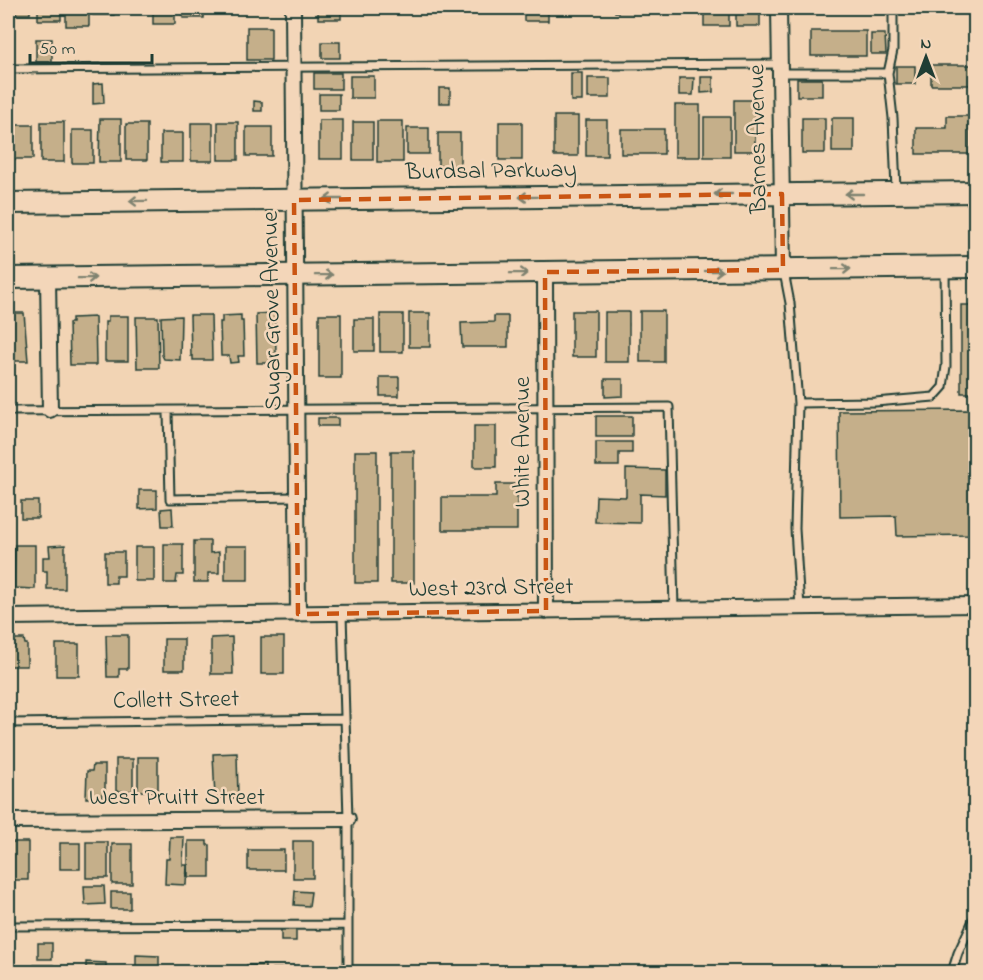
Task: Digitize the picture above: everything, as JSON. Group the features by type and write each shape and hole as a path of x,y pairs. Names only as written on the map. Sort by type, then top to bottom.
{"street":[{"name":"Sugar Grove Avenue","path":"293,8 298,614"},
{"name":"Barnes Avenue","path":"779,8 783,270"},
{"name":"Burdsal Parkway","path":"8,203 975,192"},
{"path":"8,278 975,267"},
{"name":"White Avenue","path":"545,272 546,611"},
{"path":"48,278 50,410"},
{"name":"West 23rd Street","path":"8,617 975,605"},
{"name":"West Pruitt Street","path":"8,821 348,819"}],"lane":[{"path":"893,8 893,50 888,73 893,118 896,193"},
{"path":"8,69 293,66 780,68 888,73"},
{"path":"798,403 875,402 934,397 943,387 946,366 945,267"},
{"path":"783,270 790,303 798,403 795,529 800,608"},
{"path":"8,411 669,407 674,609"},
{"path":"168,411 170,499 297,497"},
{"path":"342,614 348,819 348,972"},
{"name":"Collett Street","path":"8,723 345,719"},
{"path":"952,972 975,914"},
{"path":"8,926 348,925"}],"highlighted area":[{"path":"782,194 783,270 545,272 546,611 298,614 294,200"}],"building":[{"path":"9,8 30,8 30,14 9,14"},
{"path":"38,8 61,8 61,20 38,20"},
{"path":"66,8 89,8 89,26 66,26"},
{"path":"93,8 114,8 114,15 93,15"},
{"path":"153,8 175,8 175,24 153,24"},
{"path":"183,8 204,8 204,18 183,18"},
{"path":"211,8 240,8 240,10 211,10"},
{"path":"318,8 341,8 341,19 318,19"},
{"path":"349,8 370,8 370,11 349,11"},
{"path":"381,8 401,8 401,13 381,13"},
{"path":"465,8 489,8 489,13 465,13"},
{"path":"524,8 548,8 548,21 524,21"},
{"path":"615,8 636,8 636,12 615,12"},
{"path":"704,8 729,8 729,26 704,26"},
{"path":"736,8 760,8 760,26 736,26"},
{"path":"809,8 868,8 868,12 809,12"},
{"path":"247,27 271,27 271,60 247,60"},
{"path":"811,31 866,31 866,56 811,56"},
{"path":"871,34 885,34 886,54 871,54"},
{"path":"36,39 52,39 52,62 36,62"},
{"path":"322,42 340,42 340,58 322,58"},
{"path":"931,65 976,65 976,85 931,85"},
{"path":"896,66 915,66 915,84 896,84"},
{"path":"314,73 341,73 341,89 314,89"},
{"path":"571,73 582,73 582,101 571,101"},
{"path":"350,76 374,76 374,98 350,98"},
{"path":"701,77 713,77 713,92 701,93"},
{"path":"588,78 610,78 610,98 588,98"},
{"path":"679,78 694,78 693,95 679,95"},
{"path":"797,79 822,79 822,96 797,96"},
{"path":"103,83 104,103 93,104 93,84"},
{"path":"439,88 450,88 450,103 439,103"},
{"path":"319,94 339,94 339,110 319,110"},
{"path":"734,100 755,100 755,151 734,151"},
{"path":"254,101 262,102 262,111 254,111"},
{"path":"675,105 700,105 700,157 675,157"},
{"path":"554,116 578,116 578,156 554,156"},
{"path":"947,116 970,116 970,154 916,154 916,128 947,128"},
{"path":"704,117 730,117 730,157 704,157"},
{"path":"802,118 825,118 825,153 802,153"},
{"path":"832,118 854,118 854,152 832,152"},
{"path":"100,119 121,119 121,162 99,162"},
{"path":"319,120 343,120 343,159 319,159"},
{"path":"586,120 607,120 607,156 586,156"},
{"path":"377,121 403,121 403,162 377,162"},
{"path":"41,122 64,122 64,162 41,162"},
{"path":"218,122 238,122 238,160 218,160"},
{"path":"353,122 373,122 373,160 353,160"},
{"path":"499,122 522,122 522,160 499,160"},
{"path":"191,123 213,123 213,161 191,161"},
{"path":"126,124 147,124 147,160 126,160"},
{"path":"12,125 33,125 33,159 12,159"},
{"path":"246,127 272,127 272,156 246,156"},
{"path":"407,128 429,128 429,154 407,154"},
{"path":"621,129 664,129 664,154 621,154"},
{"path":"72,130 93,130 93,163 72,163"},
{"path":"161,133 183,133 183,162 161,162"},
{"path":"438,133 460,133 460,166 438,166"},
{"path":"961,305 976,305 976,393 961,393"},
{"path":"572,311 596,311 596,357 572,357"},
{"path":"640,311 664,311 664,362 640,362"},
{"path":"605,312 629,312 629,362 605,362"},
{"path":"8,313 24,313 28,361 8,361"},
{"path":"275,313 276,354 271,354 271,363 257,363 256,314"},
{"path":"409,313 430,313 430,347 409,347"},
{"path":"319,314 341,314 341,378 319,378"},
{"path":"380,314 403,314 403,352 380,352"},
{"path":"190,315 211,315 212,360 193,360 191,356"},
{"path":"241,315 244,356 238,356 239,362 230,363 229,356 221,356 220,322 222,322 222,316"},
{"path":"108,316 128,316 128,361 105,361 105,322 108,322"},
{"path":"181,316 180,360 164,359 161,317"},
{"path":"494,316 508,316 508,347 462,347 461,323 494,322"},
{"path":"95,317 96,365 70,365 69,323 72,323 72,318"},
{"path":"136,317 158,317 159,368 137,368"},
{"path":"354,319 374,319 374,351 354,351"},
{"path":"380,377 399,377 399,396 380,396"},
{"path":"605,379 623,379 623,396 605,397"},
{"path":"971,410 972,535 897,536 896,516 840,517 839,411"},
{"path":"596,416 632,416 632,437 596,437"},
{"path":"318,418 338,418 338,426 318,426"},
{"path":"474,426 496,426 496,467 474,467"},
{"path":"596,442 632,442 632,453 619,453 619,466 596,466"},
{"path":"355,451 377,451 377,583 355,583"},
{"path":"391,451 414,451 414,583 391,583"},
{"path":"626,469 665,470 665,495 640,494 640,523 595,522 596,496 626,497"},
{"path":"496,484 517,484 517,530 442,530 442,497 496,497"},
{"path":"139,490 157,490 157,508 139,509"},
{"path":"21,501 38,501 38,518 21,518"},
{"path":"172,508 173,526 162,526 161,509"},
{"path":"194,541 210,541 210,553 219,552 219,573 208,573 208,582 194,582"},
{"path":"164,544 183,544 183,575 177,575 176,583 164,583"},
{"path":"15,545 35,545 35,589 14,588"},
{"path":"65,545 65,589 47,589 47,571 43,571 43,557 50,557 49,546"},
{"path":"225,546 248,546 248,580 225,580"},
{"path":"135,547 154,547 154,581 135,581"},
{"path":"105,552 124,552 124,576 116,576 116,583 105,583"},
{"path":"106,635 128,635 128,669 119,669 119,677 107,677"},
{"path":"232,637 233,674 211,674 211,638"},
{"path":"261,637 284,637 284,674 261,674"},
{"path":"9,639 24,639 27,644 27,666 8,666"},
{"path":"164,639 184,639 184,670 164,670"},
{"path":"56,644 79,644 79,676 56,676"},
{"path":"237,753 238,798 215,798 213,754"},
{"path":"138,757 158,757 158,791 138,791"},
{"path":"116,759 133,759 133,791 116,791"},
{"path":"93,765 105,765 105,794 102,794 102,798 86,798 87,771 92,771"},
{"path":"170,837 184,837 183,865 187,865 186,885 165,884"},
{"path":"188,841 207,841 207,845 210,845 210,877 188,877"},
{"path":"293,841 313,841 313,878 293,878"},
{"path":"8,842 28,842 28,880 8,880"},
{"path":"86,842 108,842 108,878 86,878"},
{"path":"60,843 80,843 80,869 60,869"},
{"path":"112,844 132,844 132,884 112,884"},
{"path":"248,850 284,850 284,870 248,870"},
{"path":"84,886 104,886 105,904 85,905"},
{"path":"295,891 311,892 309,906 294,905"},
{"path":"111,892 130,892 130,909 111,909"},
{"path":"281,926 296,926 296,941 281,941"},
{"path":"38,943 52,943 52,959 38,959"},
{"path":"136,955 159,956 159,972 136,972"},
{"path":"86,962 106,963 106,972 86,972"},
{"path":"34,965 54,965 54,972 34,972"},
{"path":"247,965 265,965 265,972 247,972"},
{"path":"220,969 240,969 240,972 220,972"},
{"path":"272,969 290,969 290,972 272,972"}]}
